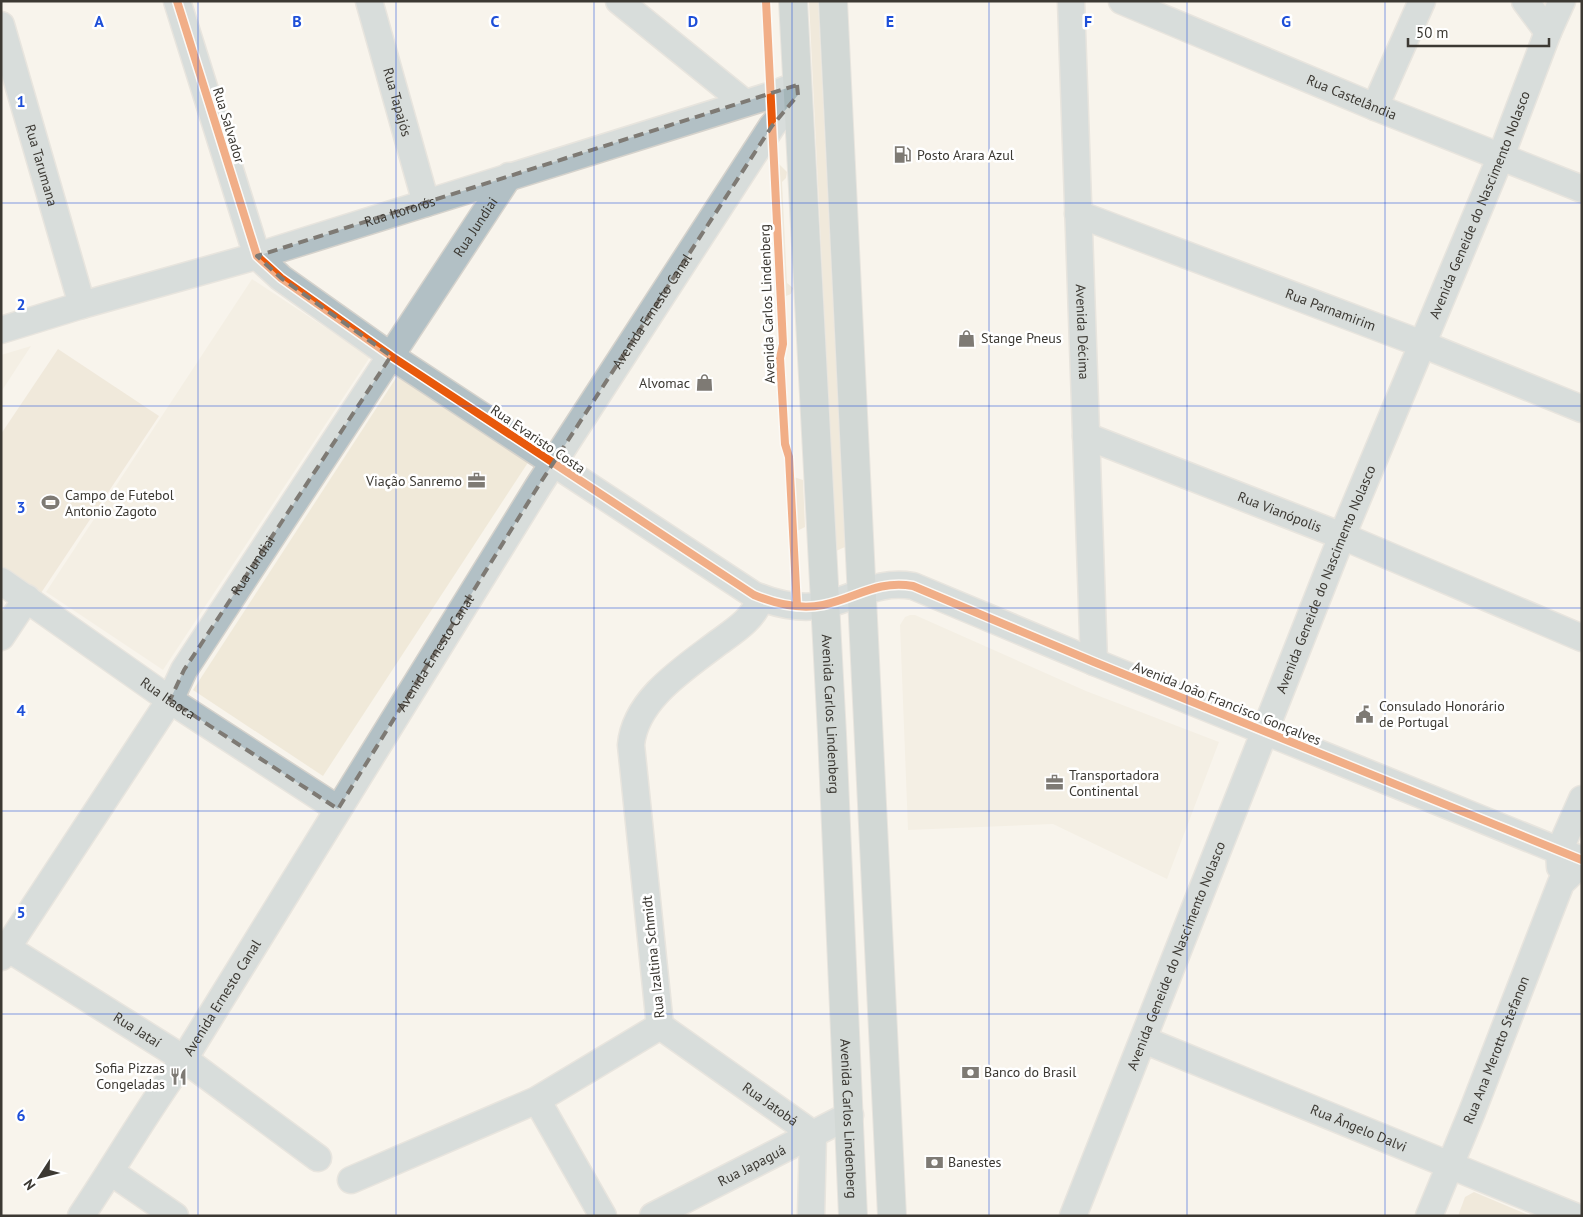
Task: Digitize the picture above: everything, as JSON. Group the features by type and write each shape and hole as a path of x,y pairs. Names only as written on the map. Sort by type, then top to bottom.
{"main road":[{"name":"Avenida Carlos Lindenberg","path":"793,1 850,1115 853,1216"},
{"path":"833,1 892,1216"}],"street":[{"name":"Rua Salvador","path":"177,1 257,256"},
{"name":"Rua Tapajós","path":"369,1 426,203"},
{"path":"619,1 745,103"},
{"name":"Avenida Décima","path":"1071,1 1094,662"},
{"name":"Rua Castelândia","path":"1122,1 1375,107 1582,189"},
{"path":"1375,107 1422,1"},
{"path":"1525,1 1548,32"},
{"name":"Avenida Geneide do Nascimento Nolasco","path":"1073,1216 1342,536 1501,156 1548,32 1562,1"},
{"name":"Rua Tarumana","path":"1,25 82,305"},
{"name":"Rua Itororós","path":"1,330 82,305 257,256 745,103 797,90"},
{"name":"Avenida Ernesto Canal","path":"81,1216 111,1172 151,1104 184,1059 552,464 797,90"},
{"name":"Rua Jundiai","path":"3,950 170,700 184,670 509,176"},
{"name":"Rua Parnamirim","path":"1078,214 1422,344 1582,409"},
{"name":"Rua Evaristo Costa","path":"257,256 281,278 391,356 552,464 761,598 781,605 823,605"},
{"name":"Rua Vianópolis","path":"1086,436 1342,536 1582,638"},
{"name":"Rua Itaoca","path":"1,581 170,700 338,809"},
{"name":"Avenida João Francisco Gonçalves","path":"861,591 888,584 914,586 1094,662 1574,858"},
{"path":"823,605 861,591"},
{"path":"1,637 27,598"},
{"name":"Rua Izaltina Schmidt","path":"351,1180 537,1100 660,1026 631,745 632,734 636,722 645,707 688,666 748,620 761,598"},
{"name":"Rua Ana Merotto Stefanon","path":"1429,1216 1561,883 1574,858 1582,799"},
{"name":"Rua Jataí","path":"3,950 184,1059 318,1158"},
{"name":"Rua Jatobá","path":"660,1026 813,1134"},
{"name":"Rua Ângelo Dalvi","path":"1144,1040 1574,1216"},
{"path":"537,1100 603,1216"},
{"name":"Rua Japaguá","path":"653,1216 850,1115"},
{"path":"811,1216 813,1134"},
{"path":"111,1172 175,1216"}],"highlighted area":[{"path":"797,85 798,95 772,126 539,485 338,809 170,700 184,670 391,356 281,278 257,256"}],"shaded area":[{"path":"809,1 818,1 845,547 836,551"},
{"path":"779,164 787,172 786,178 782,182 787,283 793,288 791,294 786,296"},
{"path":"252,279 370,357 163,670 46,592"},
{"path":"31,346 1,392 1,355"},
{"name":"Campo de Futebol Antonio Zagoto","path":"58,349 159,416 39,596 1,571 1,434"},
{"name":"Viação Sanremo","path":"398,375 529,461 323,776 193,690"},
{"path":"794,477 803,480 805,527 797,531"},
{"name":"Transportadora Continental","path":"915,615 1086,691 1219,742 1167,879 1053,824 908,830 900,625 905,617"},
{"path":"1474,1192 1531,1216 1458,1216 1465,1197"}],"cycle path":[{"path":"177,1 257,256 281,278 391,356 754,595 771,601 805,607 835,602 888,585 913,586 1094,662 1582,860"},
{"path":"766,1 783,344 780,358 785,444 789,457 797,606"}],"place":[{"name":"Posto Arara Azul","path":"903,155"},
{"name":"Stange Pneus","path":"967,338"},
{"name":"Alvomac","path":"704,383"},
{"name":"Viação Sanremo","path":"476,481"},
{"name":"Campo de Futebol Antonio Zagoto","path":"51,503"},
{"name":"Consulado Honorário de Portugal","path":"1365,714"},
{"name":"Transportadora Continental","path":"1055,783"},
{"name":"Banco do Brasil","path":"970,1072"},
{"name":"Sofia Pizzas Congeladas","path":"179,1076"},
{"name":"Banestes","path":"934,1162"}]}
